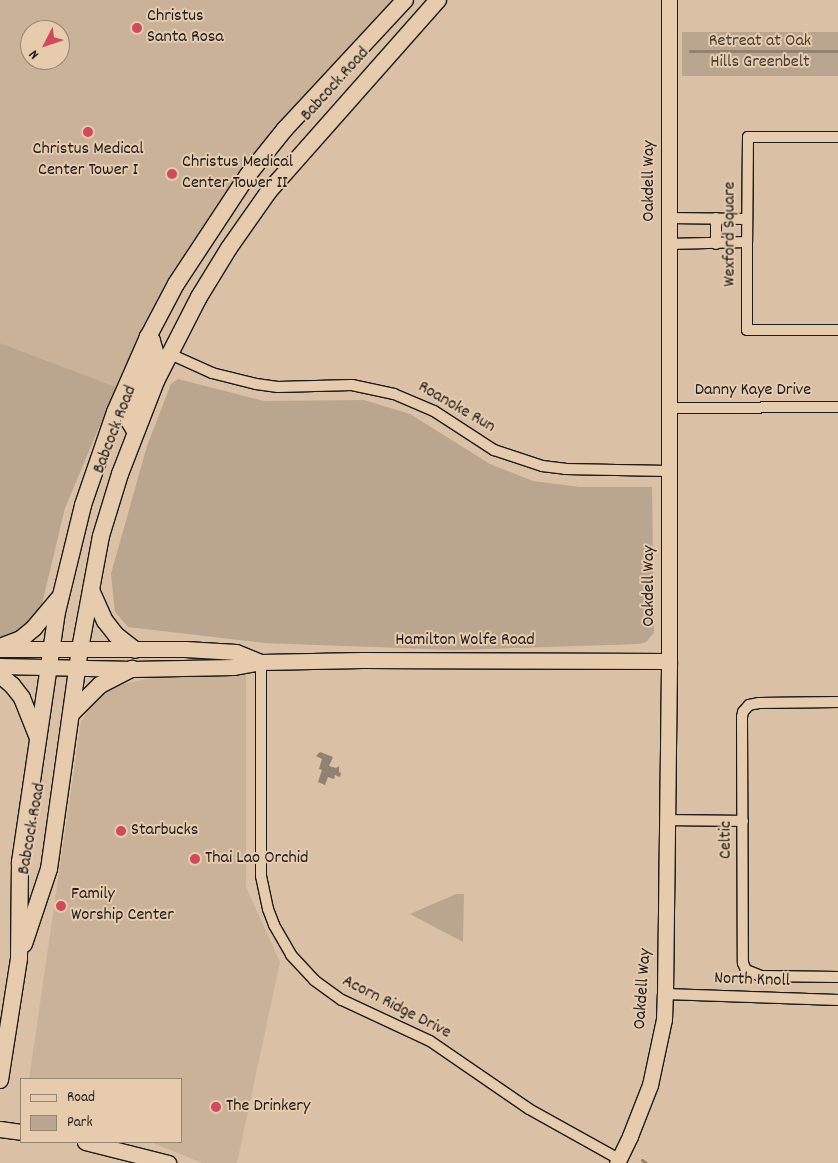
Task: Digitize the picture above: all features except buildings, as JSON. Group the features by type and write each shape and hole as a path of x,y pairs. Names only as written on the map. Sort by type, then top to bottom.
{"main road":[{"name":"Babcock Road","path":"0,1080 19,958 20,862 60,595 74,535 95,466 118,403 148,337 176,284 248,175 285,129 405,0"},
{"name":"Babcock Road","path":"19,958 49,869 80,649 101,536 135,431 156,381 199,297 229,248 269,190 438,0"},
{"path":"285,129 306,148"},
{"path":"135,431 129,422 130,412 156,355 152,341 148,337"},
{"path":"91,590 105,621 116,635 135,650"},
{"path":"0,648 21,639 34,628 60,595"},
{"path":"71,714 100,685 132,669"},
{"path":"0,676 12,685 22,698 38,738"}],"street":[{"name":"Oakdell Way","path":"618,1161 638,1120 650,1085 664,1019 666,994 669,661 669,0"},
{"name":"Wexford Square","path":"838,138 748,137 747,219 747,330 838,330"},
{"path":"669,218 747,219"},
{"path":"716,218 716,244"},
{"path":"669,244 747,242"},
{"name":"Roanoke Run","path":"170,354 212,372 256,384 278,386 352,385 394,394 434,411 494,450 542,466 565,469 668,471"},
{"name":"Danny Kaye Drive","path":"668,408 838,407"},
{"name":"Hamilton Wolfe Road","path":"0,648 185,649 236,652 261,662"},
{"name":"Hamilton Wolfe Road","path":"0,666 132,669 233,667 261,662 428,659 669,661"},
{"name":"Acorn Ridge Drive","path":"261,662 261,876 268,909 274,925 291,955 314,980 342,1000 430,1041 529,1109 618,1161"},
{"name":"Celtic","path":"838,702 768,702 749,705 742,717 743,964 746,970 761,976 838,977"},
{"path":"668,820 743,821"},
{"name":"North Knoll","path":"666,994 838,1000"},
{"path":"0,1129 20,1132"},
{"path":"88,1143 168,1163"}],"shaded area":[{"path":"0,0 394,0 229,189 198,234 159,300 116,387 0,343"},
{"path":"167,675 246,675 246,887 280,962 237,1163 202,1163 153,1143 182,1143 182,1078 29,1078 81,722 93,703 109,687"},
{"path":"320,752 333,757 329,766 336,768 339,766 339,772 341,773 340,777 335,775 334,779 328,777 325,785 318,782 322,770 319,769 322,759 316,756"}],"green space":[{"name":"Retreat at Oak Hills Greenbelt","path":"682,32 838,32 838,76 682,76"},
{"path":"0,343 116,387 65,508 41,608 20,633 0,640"},
{"path":"178,379 264,401 364,400 410,414 490,464 533,481 580,487 652,487 654,633 646,642 639,644 455,650 264,643 128,627 115,612 111,574 147,446 171,384"},
{"path":"456,894 464,894 463,942 410,914"}],"waterway":[{"path":"690,51 838,51"},
{"path":"642,1160 646,1163"}],"place":[{"name":"Christus Santa Rosa","path":"137,28"},
{"name":"Christus Medical Center Tower I","path":"88,132"},
{"name":"Christus Medical Center Tower II","path":"172,174"},
{"name":"Starbucks","path":"121,831"},
{"name":"Thai Lao Orchid","path":"195,859"},
{"name":"Family Worship Center","path":"61,906"},
{"name":"The Drinkery","path":"216,1107"}]}
